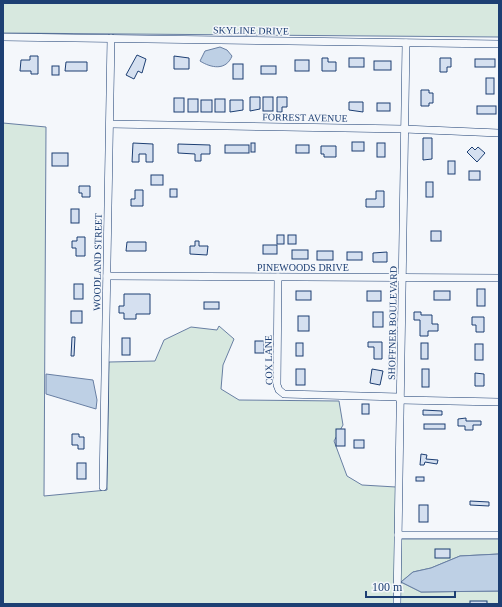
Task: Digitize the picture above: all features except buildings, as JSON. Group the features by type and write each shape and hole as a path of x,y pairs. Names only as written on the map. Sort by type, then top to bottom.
{"street":[{"name":"SKYLINE DRIVE","path":"3,37 499,44"},
{"name":"WOODLAND STREET","path":"103,487 111,38"},
{"name":"SHOFFNER BOULEVARD","path":"397,604 406,43"},
{"name":"FORREST AVENUE","path":"110,124 404,129 499,133"},
{"name":"PINEWOODS DRIVE","path":"107,276 499,278"},
{"name":"COX LANE","path":"278,277 277,385 279,390 284,394 400,398"},
{"path":"400,398 499,402"},
{"path":"398,536 499,535"}],"shaded area":[{"path":"3,3 499,3 499,37 3,33"},
{"path":"3,123 46,127 44,496 107,490 109,362 155,361 164,340 191,327 217,330 219,326 234,339 223,365 221,389 239,400 339,401 343,425 334,441 347,476 362,485 396,487 394,604 3,604"},
{"path":"401,539 499,539 499,554 460,556 431,568 413,572 401,582 421,592 499,591 499,604 400,604"}],"water":[{"path":"220,47 227,50 232,56 226,64 218,67 200,61 205,51"},
{"path":"46,374 93,380 97,400 96,409 46,394"},
{"path":"499,554 499,591 421,592 401,582 413,572 431,568 460,556"}]}
